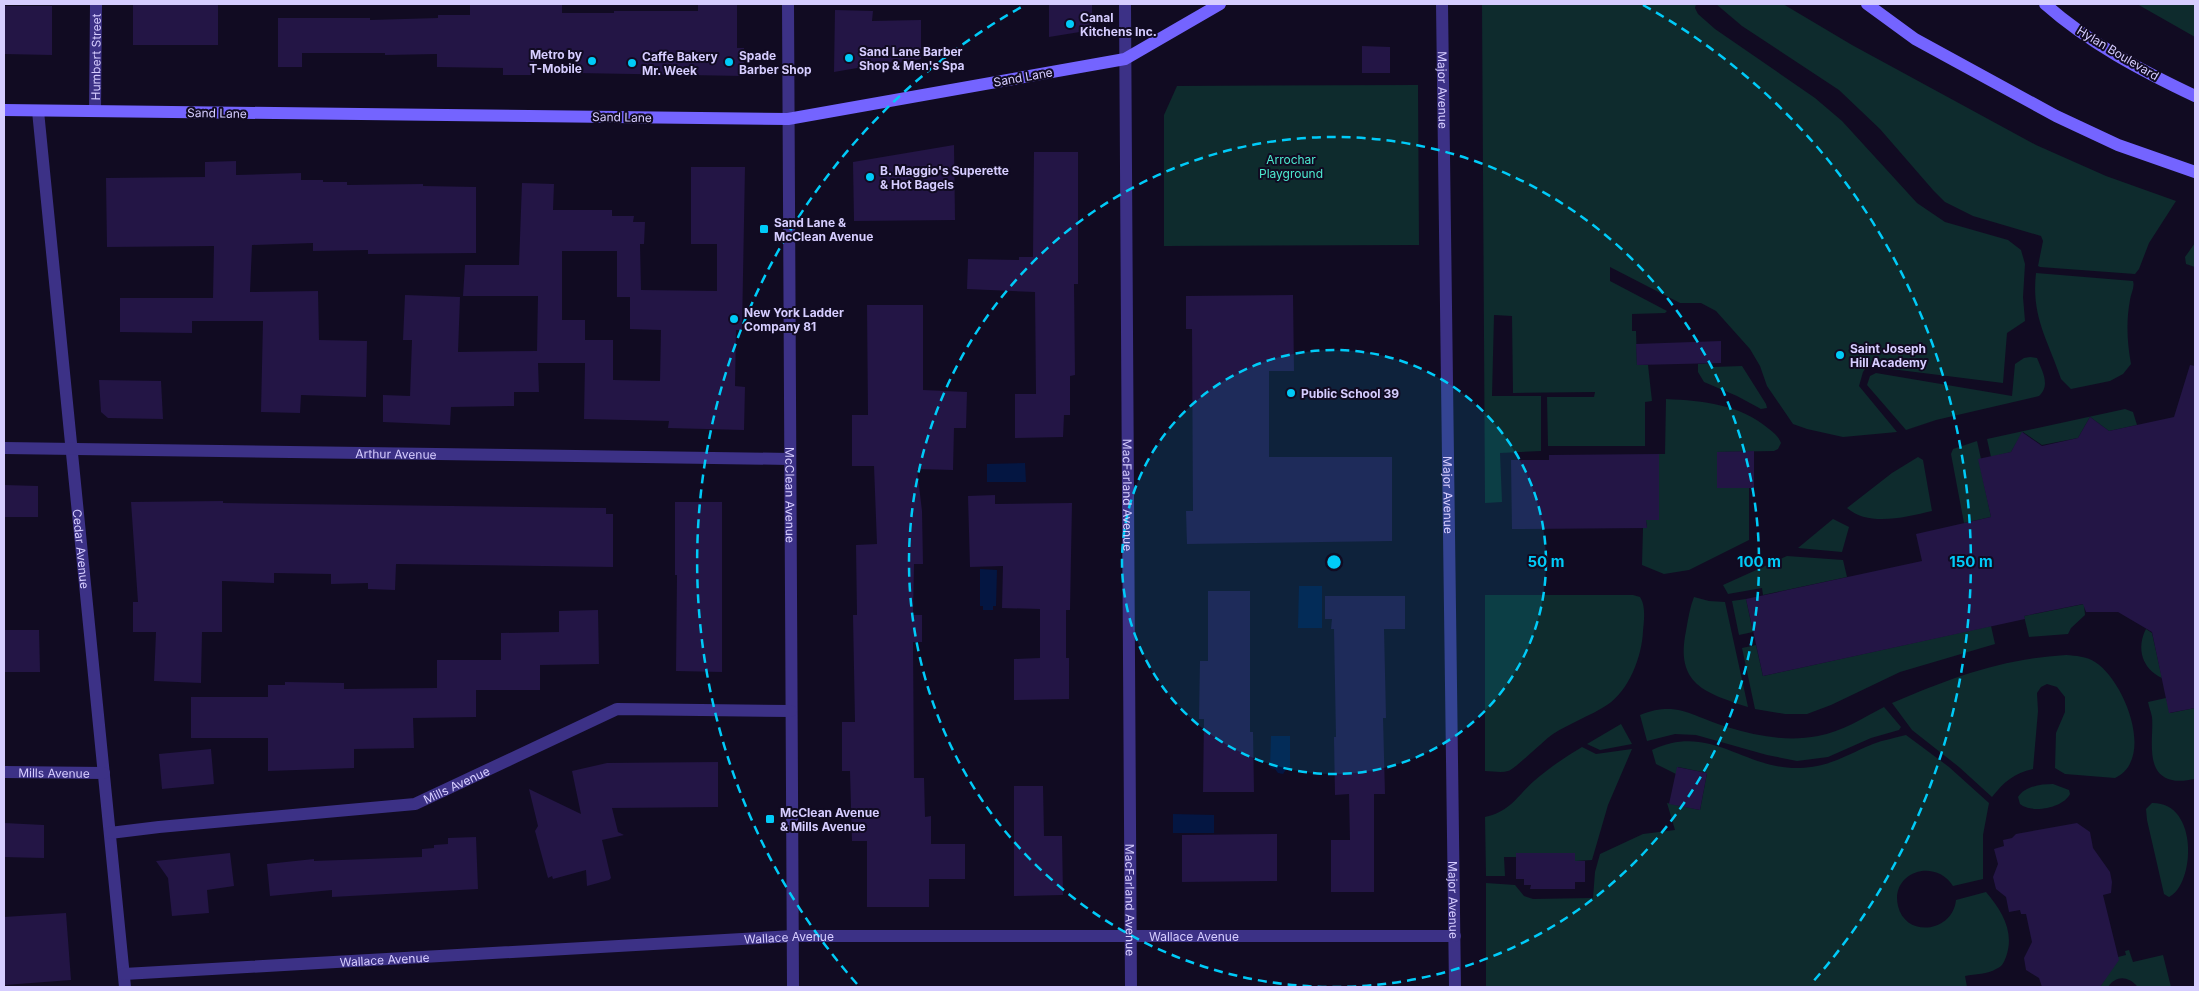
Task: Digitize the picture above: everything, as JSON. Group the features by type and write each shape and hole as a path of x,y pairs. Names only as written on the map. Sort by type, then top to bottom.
{"street":[{"name":"Humbert Street","path":"95,112 96,4"},
{"name":"McClean Avenue","path":"788,4 793,987"},
{"name":"MacFarland Avenue","path":"1124,4 1126,60 1131,987"},
{"name":"Sand Lane","path":"4,110 788,119 1126,60 1220,4"},
{"name":"Major Avenue","path":"1442,4 1455,987"},
{"path":"1867,4 1915,39 2056,116 2118,145 2195,172"},
{"name":"Hylan Boulevard","path":"2045,4 2112,52 2195,96"},
{"name":"Cedar Avenue","path":"38,111 125,987"},
{"name":"Arthur Avenue","path":"4,448 790,459"},
{"name":"Mills Avenue","path":"110,833 415,804 617,709 791,711"},
{"name":"Mills Avenue","path":"4,772 104,773"},
{"name":"Wallace Avenue","path":"124,974 793,936 1455,936"}],"green space":[{"path":"1482,4 1696,4 1695,8 1698,14 1715,29 1815,98 1842,121 1917,203 1945,222 2008,240 2021,250 2025,264 2023,297 2025,321 2007,333 2003,383 1867,366 1859,386 1897,432 1843,437 1807,429 1793,424 1767,386 1760,366 1750,349 1716,311 1701,303 1680,303 1610,267 1610,281 1667,311 1665,313 1632,314 1632,331 1636,331 1637,365 1648,365 1652,401 1645,402 1645,446 1548,446 1547,397 1594,397 1595,392 1513,393 1512,316 1494,315 1492,396 1541,396 1541,451 1500,453 1502,502 1485,503"},
{"path":"1716,4 1783,4 1852,45 2036,145 2106,176 2176,201 2149,243 2139,269 2135,274 2040,267 2038,266 2043,241 2041,236 1973,216 1945,202 1880,129 1839,90 1742,26"},
{"path":"2137,4 2195,4 2195,37"},
{"name":"Arrochar Playground","path":"1418,85 1419,245 1164,246 1164,115 1177,86"},
{"path":"2195,243 2195,267 2186,264 2185,257"},
{"path":"2036,273 2133,281 2134,286 2130,297 2128,324 2131,364 2123,374 2110,381 2071,389 2061,379 2038,316 2035,289"},
{"path":"2024,358 2037,358 2043,373 2045,383 2043,392 2039,396 1936,420 1906,430 1867,385 1870,376 1876,373 2012,396 2015,364"},
{"path":"1712,363 1713,367 1742,366 1767,408 1761,409 1704,382 1698,372 1698,364"},
{"path":"1666,399 1694,401 1733,409 1758,421 1774,434 1781,443 1778,449 1774,451 1717,452 1717,488 1749,488 1749,540 1689,570 1664,574 1642,565 1643,528 1647,528 1646,520 1659,520 1659,454 1665,454"},
{"path":"2125,409 2133,412 2137,425 2109,431 2090,417 2078,438 2042,445 2023,432 2011,452 1991,457 1987,439"},
{"path":"1977,441 1991,517 1964,523 1951,454 1953,449"},
{"path":"1918,457 1923,460 1932,511 1899,518 1877,519 1856,514 1847,508 1892,473"},
{"path":"1833,519 1849,527 1842,552 1798,548"},
{"path":"1787,556 1843,560 1847,577 1763,595 1762,588 1728,594 1723,585"},
{"path":"1485,595 1633,595 1640,597 1644,609 1640,651 1633,672 1622,691 1607,705 1553,734 1516,766 1505,772 1485,771"},
{"path":"1694,597 1709,601 1725,602 1748,707 1707,691 1689,675 1685,663 1684,649 1688,618"},
{"path":"1746,599 1753,632 1739,635 1732,601"},
{"path":"2084,604 2085,615 2071,628 2068,634 2029,637 2024,616"},
{"path":"1991,626 1995,644 1900,672 1831,705 1807,714 1785,714 1755,709 1742,648 1756,645 1763,676"},
{"path":"2146,629 2152,633 2162,678 2150,669 2143,657 2141,643"},
{"path":"2066,655 2085,657 2095,662 2106,671 2125,702 2134,738 2133,754 2127,768 2115,778 2065,774 2055,768 2056,733 2065,712 2065,697 2057,687 2047,684 2041,687 2037,693 2038,711 2033,769 2020,773 2010,779 1992,797 1959,767 1912,730 1892,703 1956,678 1997,665"},
{"path":"2166,698 2170,713 2195,708 2195,779 2172,780 2163,776 2157,770 2154,763 2152,754 2152,717 2148,702"},
{"path":"1884,707 1901,727 1899,730 1871,738 1828,757 1797,761 1767,755 1696,735 1675,734 1647,741 1640,715 1665,709 1675,710 1750,733 1783,738 1806,738 1835,731"},
{"path":"1621,724 1632,744 1600,750 1587,744"},
{"path":"1906,735 1949,767 1989,803 1983,835 1983,879 1953,886 1945,877 1935,872 1925,871 1915,873 1907,878 1897,894 1898,906 1903,917 1919,927 1938,925 1947,919 1953,911 1956,900 1986,892 1992,899 2002,914 2008,930 2009,939 2006,957 2001,966 1993,971 1965,976 1967,987 1486,987 1486,883 1515,885 1524,896 1533,899 1593,898 1595,872 1600,854 1643,834 1675,830 1667,803 1700,810 1707,773 1678,767 1676,774 1656,764 1652,750 1673,743 1692,741 1727,749 1780,767 1800,768 1829,763 1877,743"},
{"path":"1582,747 1596,754 1632,749 1608,805 1592,860 1575,861 1575,853 1517,853 1516,857 1504,857 1505,876 1486,876 1485,817 1507,807 1540,776"},
{"path":"2053,784 2069,790 2070,794 2061,803 2039,809 2032,809 2020,804 2018,797 2025,790 2038,785"},
{"path":"2152,803 2167,806 2178,815 2185,829 2188,845 2184,877 2178,889 2169,897 2164,894 2147,820 2146,809"},
{"path":"2129,950 2133,962 2163,955 2171,987 2137,986 2130,980 2122,978 2115,980 2108,987 2100,987 2118,957 2126,955 2125,951"}],"water":[{"path":"1025,463 1026,482 987,482 987,464"},
{"path":"980,569 997,570 996,606 993,606 993,610 983,610 983,606 980,606"},
{"path":"1299,586 1322,586 1322,628 1298,628"},
{"path":"1271,736 1290,736 1290,768 1287,768 1283,774 1270,768"},
{"path":"1173,814 1214,815 1214,833 1173,833"}],"building":[{"path":"133,4 218,4 218,45 133,45"},
{"path":"470,4 562,4 562,13 614,13 614,11 698,11 698,4 737,4 737,48 744,48 744,76 577,73 577,52 534,52 534,75 503,75 503,68 437,67 437,54 302,53 302,67 278,67 278,18 370,18 370,20 438,18 438,15 470,15"},
{"path":"1049,4 1092,4 1092,30 1049,37"},
{"path":"4,6 52,6 52,55 4,54"},
{"path":"835,10 873,11 872,21 921,20 921,59 834,72"},
{"path":"1362,46 1390,47 1390,73 1362,73"},
{"path":"954,145 955,220 854,221 853,162"},
{"path":"1034,152 1078,152 1078,284 1074,284 1075,375 1070,376 1070,415 1064,415 1063,437 1015,438 1015,394 1036,394 1035,292 967,289 968,259 1019,260 1019,257 1033,257"},
{"path":"236,161 236,175 301,173 301,180 347,182 347,185 423,184 423,186 476,187 476,253 368,254 368,250 313,251 313,243 252,245 250,292 318,291 319,340 367,341 366,397 301,395 300,413 261,412 263,321 192,321 192,333 120,332 120,298 213,298 214,246 107,247 106,178 205,177 205,162"},
{"path":"691,167 745,167 742,330 736,330 735,386 745,387 744,430 668,428 669,421 584,419 585,363 538,363 539,392 514,392 514,406 451,407 450,425 383,422 383,395 410,396 412,340 403,340 405,295 460,297 458,352 537,351 538,296 463,296 465,265 519,265 522,183 554,184 553,210 612,210 612,216 634,216 633,222 645,222 644,244 640,244 641,290 717,291 717,244 691,244","holes":["562,251 617,251 617,297 630,297 630,329 661,330 660,381 613,380 613,340 585,340 585,320 562,320"]},
{"path":"1293,295 1294,371 1269,371 1269,457 1392,457 1392,541 1187,544 1186,511 1193,511 1192,329 1186,329 1186,296"},
{"path":"867,305 923,305 923,390 967,392 966,428 954,428 953,470 917,469 922,511 923,564 914,564 913,615 922,615 922,642 913,642 914,778 924,778 925,817 931,816 931,844 965,844 965,879 929,879 929,907 867,907 867,841 852,841 850,771 842,771 842,722 855,722 853,615 857,615 856,545 877,544 874,466 852,466 852,415 868,415"},
{"path":"1721,341 1721,363 1637,365 1636,344"},
{"path":"2190,365 2195,366 2195,708 2169,713 2152,632 2118,612 2086,612 2083,604 2024,616 2025,619 1763,676 1746,599 1922,561 1916,534 1991,517 1978,459 2011,452 2022,432 2042,446 2078,438 2090,417 2109,431 2174,417"},
{"path":"99,380 161,381 163,419 108,418 101,412"},
{"path":"1754,451 1754,488 1717,488 1717,452"},
{"path":"1659,454 1659,520 1646,520 1647,528 1512,529 1511,460 1549,460 1549,455"},
{"path":"4,485 38,486 38,517 4,517"},
{"path":"995,495 995,504 1072,503 1070,610 1066,610 1066,658 1069,658 1069,699 1014,700 1014,659 1040,658 1040,609 1002,608 1003,566 970,567 968,496"},
{"path":"223,501 223,503 606,508 606,514 613,514 613,567 396,564 395,590 368,589 368,583 331,584 331,574 274,573 274,583 222,581 222,632 202,632 201,683 154,681 156,632 133,632 133,602 138,602 131,502"},
{"path":"675,502 722,502 722,672 676,671 677,575 675,575"},
{"path":"1208,591 1250,591 1250,732 1253,732 1254,792 1203,792 1204,719 1199,719 1200,661 1208,661"},
{"path":"1325,596 1405,596 1405,629 1384,629 1386,718 1383,718 1385,794 1374,794 1374,892 1331,892 1331,840 1350,840 1349,794 1335,795 1334,629 1331,629 1332,619 1325,619"},
{"path":"598,610 599,664 540,665 540,690 476,690 476,717 413,718 414,748 354,749 354,768 268,771 268,738 191,738 191,697 268,697 268,685 285,685 285,682 344,683 344,689 437,688 437,660 501,660 501,633 559,632 559,611"},
{"path":"4,630 39,630 40,672 4,672"},
{"path":"211,749 214,784 162,789 159,754"},
{"path":"718,762 718,807 612,808 618,832 624,835 602,840 611,878 587,886 586,870 553,879 552,876 548,878 535,831 538,826 529,789 581,814 572,771 607,763"},
{"path":"1677,767 1707,773 1700,810 1669,804"},
{"path":"1014,786 1043,786 1044,836 1062,836 1063,895 1014,896"},
{"path":"4,823 44,825 44,858 4,857"},
{"path":"2077,823 2090,832 2093,848 2110,872 2112,882 2111,893 2103,895 2119,960 2100,987 2042,987 2039,978 2026,970 2024,958 2032,942 2026,914 2021,914 2020,910 2009,912 2006,897 1996,889 1993,877 1998,864 1994,849 2004,846 2003,840 2012,838 2016,834"},
{"path":"1277,834 1277,881 1182,882 1182,835"},
{"path":"476,837 478,889 332,897 332,890 270,896 267,864 314,859 314,861 422,857 422,849 434,848 434,845 448,844 448,838"},
{"path":"230,853 234,886 207,890 209,913 172,916 168,878 156,861"},
{"path":"1516,853 1575,853 1575,861 1585,861 1585,882 1575,882 1575,889 1530,889 1531,885 1524,885 1524,879 1516,879"},
{"path":"66,913 71,980 5,985 4,917"}],"place":[{"name":"Canal Kitchens Inc.","path":"1070,24"},
{"name":"Sand Lane Barber Shop & Men's Spa","path":"849,58"},
{"name":"Metro by T-Mobile","path":"592,61"},
{"name":"Spade Barber Shop","path":"729,62"},
{"name":"Caffe Bakery Mr. Week","path":"632,63"},
{"name":"B. Maggio's Superette & Hot Bagels","path":"870,177"},
{"name":"Sand Lane & McClean Avenue","path":"764,229"},
{"name":"New York Ladder Company 81","path":"734,319"},
{"name":"Saint Joseph Hill Academy","path":"1840,355"},
{"name":"Public School 39","path":"1291,393"},
{"name":"McClean Avenue & Mills Avenue","path":"770,819"}]}
